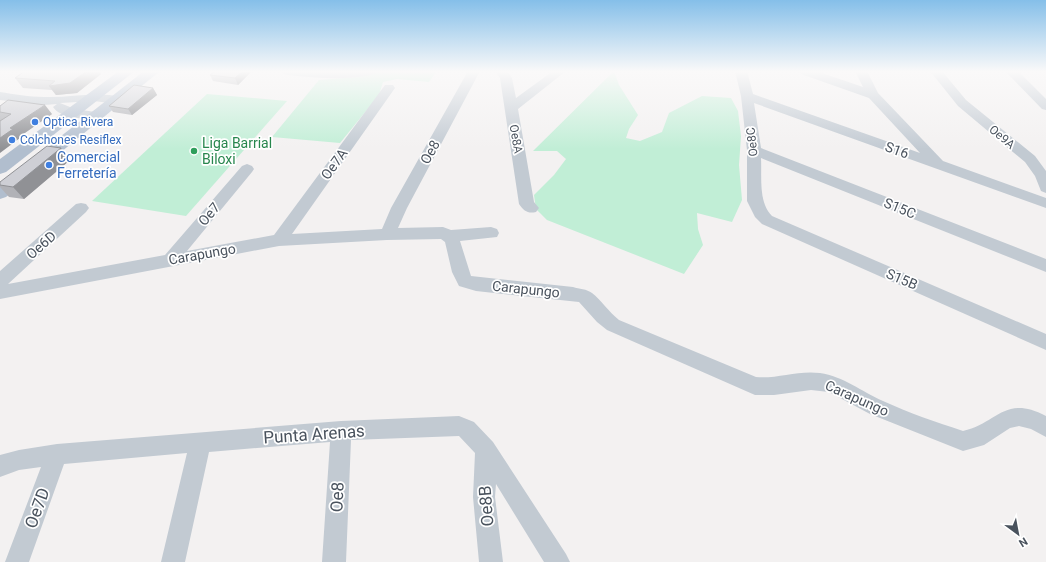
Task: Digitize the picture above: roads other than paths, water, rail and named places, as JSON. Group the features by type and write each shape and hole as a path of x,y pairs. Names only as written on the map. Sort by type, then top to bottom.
{"main road":[{"path":"0,168 94,97"},
{"path":"0,193 120,97"}],"street":[{"path":"11,97 44,101 91,97"},
{"path":"96,97 117,100"},
{"name":"Oe7A","path":"280,240 382,97"},
{"name":"Oe8","path":"387,234 460,97"},
{"name":"Oe8A","path":"509,97 527,204 531,208"},
{"path":"511,108 525,97"},
{"name":"Oe8C","path":"747,97 754,150 755,201 760,213"},
{"name":"S16","path":"750,97 1046,203"},
{"path":"877,97 939,165"},
{"name":"Oe9A","path":"957,97 962,103 1030,160 1039,170 1046,188"},
{"path":"1037,97 1046,106"},
{"path":"44,101 72,113 97,116"},
{"name":"S15C","path":"754,150 1046,266"},
{"name":"Oe7","path":"170,260 247,169"},
{"name":"Oe6D","path":"0,281 81,208"},
{"name":"S15B","path":"760,213 767,220 776,225 1046,342"},
{"name":"Carapungo","path":"0,292 280,240 387,234 443,233 450,236 453,242 460,272 465,281 476,284 573,294 585,297 603,317 613,325 755,386 768,388 801,381 815,381 831,384 876,407 963,441 977,438 1005,420 1019,417 1036,421 1046,427"},
{"path":"450,236 491,233"},
{"name":"Punta Arenas","path":"0,466 20,460 57,454 341,432 459,426 467,429 486,450 558,562"},
{"name":"Oe8","path":"334,562 341,432"},
{"path":"173,562 200,444"},
{"name":"Oe8B","path":"486,450 484,497 491,562"},
{"name":"Oe7D","path":"17,562 57,454"}],"place":[{"name":"Optica Rivera","path":"35,122"},
{"name":"Colchones Resiflex","path":"12,140"},
{"name":"Liga Barrial Biloxi","path":"194,151"},
{"name":"Comercial Ferretería","path":"49,165"}]}
